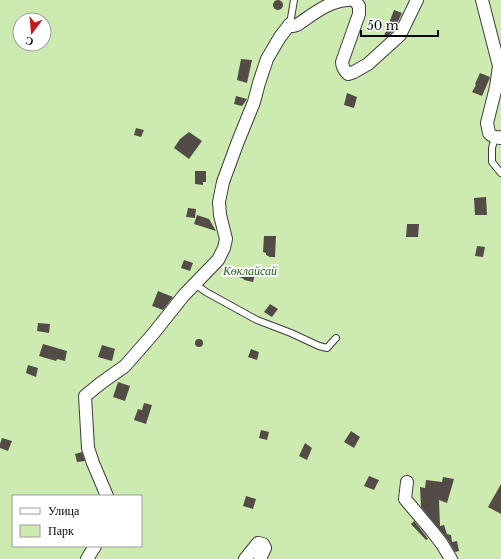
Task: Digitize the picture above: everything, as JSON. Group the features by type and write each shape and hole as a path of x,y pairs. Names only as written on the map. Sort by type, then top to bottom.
{"street":[{"path":"107,495 88,448 85,396 125,366 184,295 218,260 224,248 226,239 220,215 219,202 223,182 254,102 267,59 280,37 290,24 292,26 297,26 327,6 341,0 348,0"},
{"path":"354,0 359,6 359,14 342,62 343,69 348,74 368,64 400,35 417,0"},
{"path":"482,0 499,66 496,87 487,123 489,133 498,137"},
{"path":"407,482 405,499 432,530 451,559"},
{"path":"245,559 258,543 263,544 265,548 260,559"},
{"path":"87,559 94,547"}],"lane":[{"path":"290,24 294,0"},
{"path":"498,137 492,148 492,162 501,173"},
{"path":"195,284 206,292 257,320 319,346 327,348 336,338"}],"green space":[{"name":"Көклайсай","path":"0,0 501,0 501,559 0,559"}],"building":[{"path":"278,0 283,5 278,10 273,5"},
{"path":"394,10 402,13 394,30 387,37 384,36"},
{"path":"241,59 252,60 247,83 237,80"},
{"path":"480,73 490,77 482,96 472,92"},
{"path":"347,93 357,97 354,108 344,105"},
{"path":"236,96 247,99 242,106 234,104"},
{"path":"136,128 144,130 141,137 134,135"},
{"path":"189,132 202,141 189,159 174,148 180,139"},
{"path":"195,171 206,171 206,182 203,182 203,185 195,184"},
{"path":"486,197 487,215 475,215 474,198"},
{"path":"188,208 196,209 195,218 186,217"},
{"path":"197,215 209,219 216,231 194,224"},
{"path":"407,224 419,224 418,237 406,237"},
{"path":"264,236 276,236 275,257 270,257 263,252"},
{"path":"477,246 485,247 483,257 475,256"},
{"path":"184,260 193,263 190,271 181,268"},
{"path":"242,267 256,271 253,282 239,277"},
{"path":"158,291 173,297 163,310 152,306"},
{"path":"270,304 278,309 272,317 264,312"},
{"path":"38,323 50,324 49,333 37,331"},
{"path":"197,339 201,339 203,343 201,347 197,347 195,345 195,341"},
{"path":"43,344 67,351 65,361 57,359 56,361 39,356"},
{"path":"102,345 115,349 112,361 98,357"},
{"path":"251,349 259,352 257,360 248,357"},
{"path":"28,365 38,368 36,377 26,373"},
{"path":"118,382 130,386 125,401 113,397"},
{"path":"144,403 152,405 146,424 134,420 138,409 142,410"},
{"path":"261,430 269,432 267,440 259,438"},
{"path":"351,431 360,437 354,448 344,442"},
{"path":"2,438 12,441 8,451 0,448"},
{"path":"305,443 312,448 307,460 299,456"},
{"path":"82,452 85,461 77,462 75,454"},
{"path":"369,476 379,480 374,490 364,486"},
{"path":"443,477 454,479 447,503 439,500 440,526 444,525 447,534 451,535 452,542 457,541 459,551 455,552 448,540 421,507 420,487 425,488 426,480 442,482"},
{"path":"501,484 501,514 488,507"},
{"path":"246,496 256,499 253,509 243,506"},
{"path":"414,521 428,539 426,540 411,524"}]}
